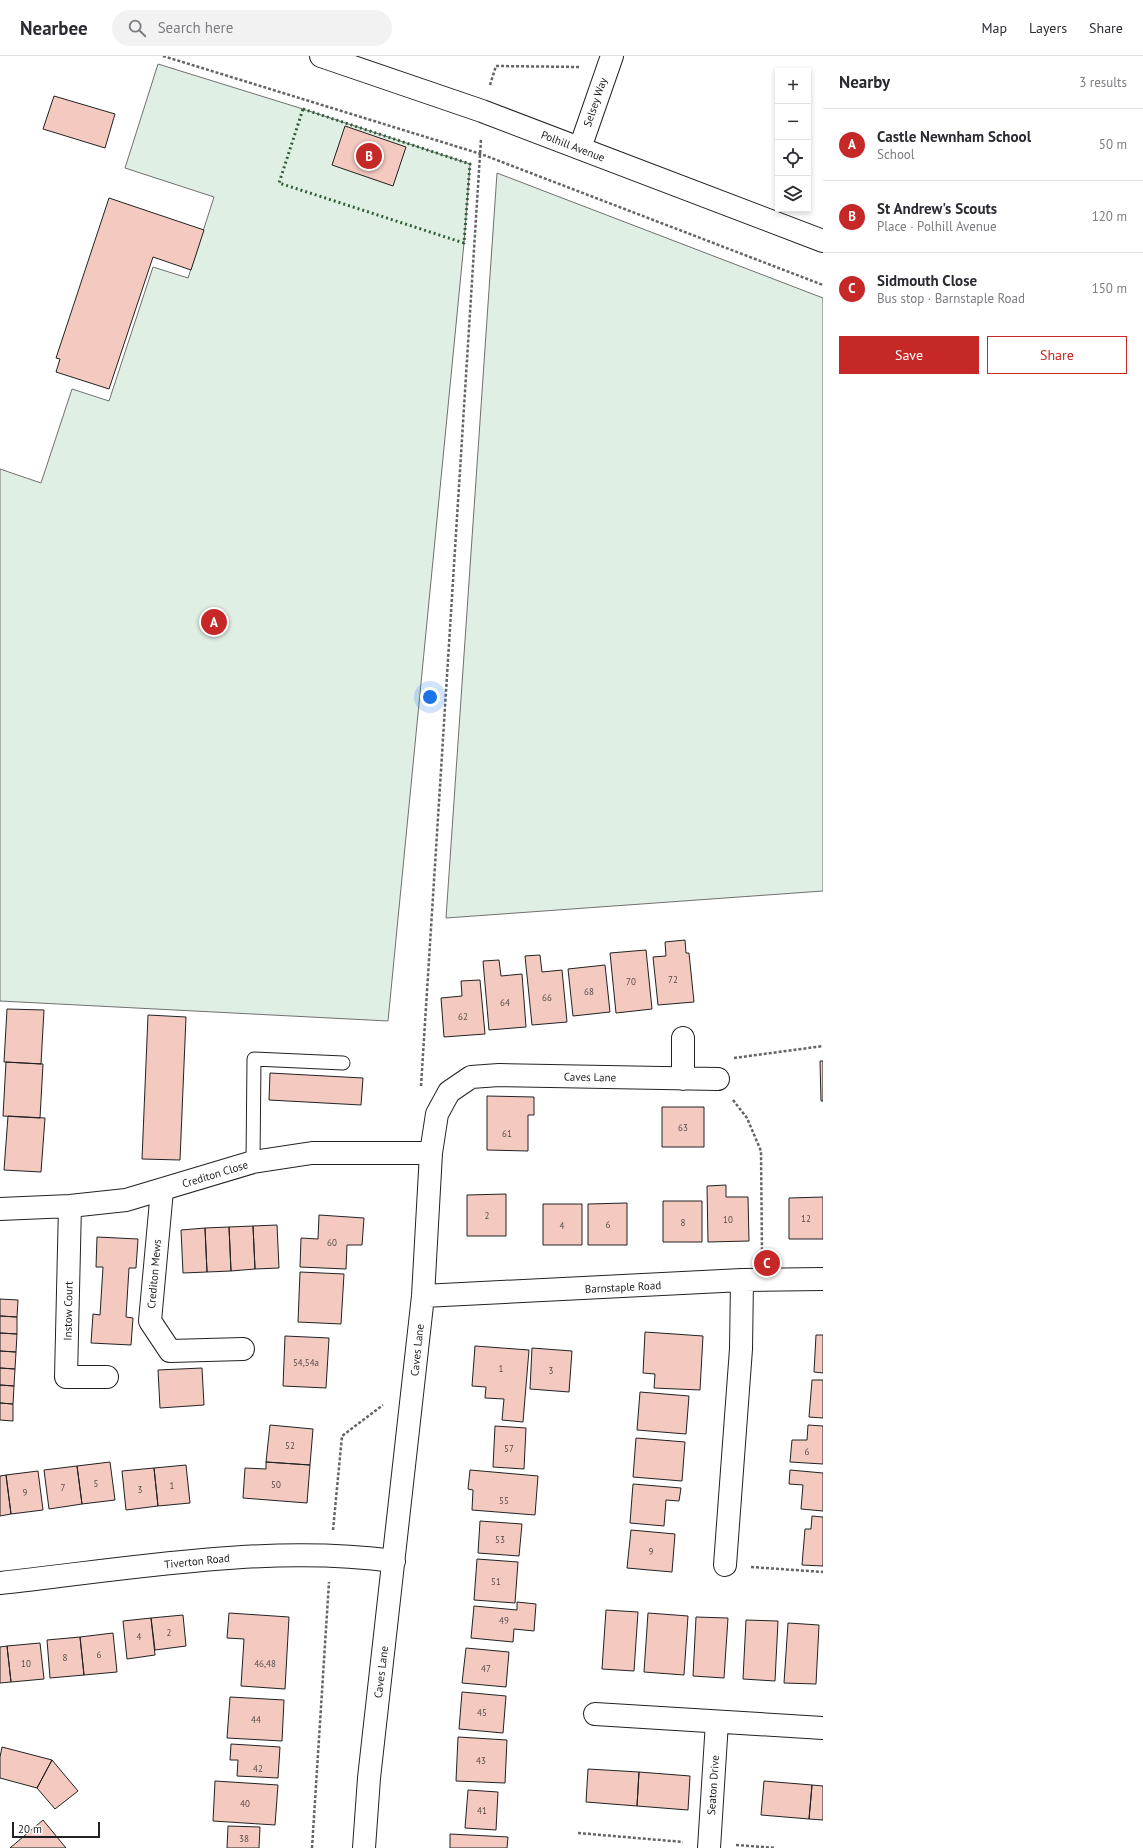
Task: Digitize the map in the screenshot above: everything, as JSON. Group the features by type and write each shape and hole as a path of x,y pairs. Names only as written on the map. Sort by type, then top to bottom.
{"street":[{"name":"Polhill Avenue","path":"321,56 482,111 823,241"},
{"name":"Selsey Way","path":"580,148 609,62"},
{"path":"683,1038 683,1079"},
{"name":"Caves Lane","path":"364,1848 369,1778 423,1296 431,1153 437,1114 449,1092 471,1077 499,1075 718,1079"},
{"name":"Crediton Close","path":"0,1209 70,1206 126,1200 253,1162 312,1153 431,1153"},
{"name":"Crediton Mews","path":"162,1190 150,1321 170,1351 244,1349"},
{"name":"Instow Court","path":"70,1206 66,1377 106,1377"},
{"name":"Barnstaple Road","path":"423,1296 752,1280 823,1279"},
{"path":"725,1565 741,1349 752,1280"},
{"name":"Tiverton Road","path":"0,1583 234,1557 331,1556 394,1561"},
{"path":"595,1714 823,1728"},
{"name":"Seaton Drive","path":"709,1846 717,1722"}],"lane":[{"path":"253,1162 254,1059 343,1063"}],"path":[{"path":"163,56 481,154 823,285"},
{"path":"420,1089 481,154 482,111 496,66 609,62"},
{"path":"752,1280 761,1151 747,1118 718,1079 723,1060 823,1046"},
{"path":"312,1848 331,1556 342,1436 384,1404"},
{"path":"725,1565 823,1572"},
{"path":"578,1833 709,1846 776,1848"}],"green space":[{"path":"158,64 303,109 470,164 464,243 388,1021 0,1001 0,469 41,483 72,389 109,401 153,267 188,278 214,197 125,168"},
{"path":"497,173 823,298 823,891 446,918"}],"building":[{"path":"54,96 115,114 105,148 43,129"},
{"path":"345,126 406,147 393,186 332,165"},
{"path":"109,198 204,230 191,270 153,257 109,389 56,372 60,359 56,358"},
{"path":"685,940 686,953 689,953 694,1002 658,1005 653,957 666,956 665,942"},
{"path":"646,950 652,1009 616,1013 610,953"},
{"path":"540,955 542,972 562,970 567,1022 532,1025 525,956"},
{"path":"499,960 501,976 522,974 526,1027 489,1030 483,961"},
{"path":"605,965 610,1012 573,1016 568,969"},
{"path":"480,980 485,1034 444,1037 441,998 462,996 461,981"},
{"path":"7,1009 44,1010 41,1064 4,1062"},
{"path":"148,1015 186,1017 180,1160 142,1159"},
{"path":"820,1061 823,1061 823,1101 821,1101"},
{"path":"6,1062 43,1064 40,1118 3,1116"},
{"path":"270,1073 363,1078 361,1105 269,1100"},
{"path":"487,1096 534,1097 534,1115 528,1115 528,1151 487,1150"},
{"path":"662,1107 704,1107 704,1147 662,1147"},
{"path":"8,1116 45,1118 41,1172 4,1170"},
{"path":"726,1185 726,1197 748,1197 749,1241 708,1242 707,1186"},
{"path":"506,1194 506,1236 467,1236 467,1195"},
{"path":"823,1197 823,1239 789,1239 789,1198"},
{"path":"663,1201 702,1201 702,1242 663,1242"},
{"path":"627,1203 627,1245 588,1245 588,1204"},
{"path":"543,1204 582,1204 582,1245 543,1245"},
{"path":"319,1215 364,1218 362,1245 347,1245 346,1269 300,1267 301,1238 318,1239"},
{"path":"277,1225 279,1268 255,1269 253,1226"},
{"path":"253,1226 255,1269 231,1271 229,1227"},
{"path":"229,1227 231,1271 207,1272 205,1228"},
{"path":"205,1228 207,1272 183,1273 181,1230"},
{"path":"97,1237 138,1239 136,1268 129,1268 126,1317 133,1318 131,1345 91,1343 93,1314 100,1315 103,1267 96,1267"},
{"path":"300,1272 344,1274 341,1324 298,1322"},
{"path":"0,1299 18,1300 17,1317 0,1316"},
{"path":"0,1316 17,1317 17,1334 0,1333"},
{"path":"645,1332 703,1336 700,1390 654,1388 655,1374 643,1373"},
{"path":"0,1333 17,1334 16,1352 0,1351"},
{"path":"816,1335 823,1335 823,1373 814,1372"},
{"path":"285,1336 329,1338 326,1388 283,1386"},
{"path":"475,1346 529,1350 523,1422 502,1420 504,1399 485,1398 486,1387 472,1386"},
{"path":"532,1348 572,1351 569,1392 530,1389"},
{"path":"0,1351 16,1352 15,1369 0,1368"},
{"path":"0,1368 15,1369 14,1386 0,1385"},
{"path":"202,1368 204,1405 160,1408 158,1370"},
{"path":"812,1380 823,1380 823,1418 809,1417"},
{"path":"0,1385 14,1386 13,1404 0,1403"},
{"path":"640,1392 689,1396 686,1434 637,1430"},
{"path":"0,1403 13,1404 13,1421 0,1420"},
{"path":"270,1425 313,1429 310,1465 266,1462"},
{"path":"808,1425 823,1426 823,1464 790,1462 792,1440 807,1440"},
{"path":"495,1426 526,1428 524,1469 493,1467"},
{"path":"636,1438 685,1442 682,1481 633,1477"},
{"path":"110,1462 115,1500 82,1504 77,1466"},
{"path":"266,1462 310,1465 307,1503 243,1498 245,1468 266,1469"},
{"path":"186,1465 190,1503 158,1506 154,1468"},
{"path":"77,1466 82,1504 49,1509 44,1470"},
{"path":"154,1468 158,1506 126,1510 122,1471"},
{"path":"470,1470 538,1476 535,1515 472,1510 473,1490 468,1489"},
{"path":"790,1470 823,1473 823,1511 801,1509 803,1485 789,1484"},
{"path":"38,1471 43,1510 11,1514 6,1475"},
{"path":"6,1475 11,1514 0,1516 0,1476"},
{"path":"633,1484 681,1488 679,1501 666,1500 664,1526 630,1523"},
{"path":"812,1516 823,1517 823,1566 802,1565 805,1529 811,1529"},
{"path":"480,1521 522,1524 519,1556 478,1553"},
{"path":"631,1530 675,1534 672,1572 627,1568"},
{"path":"477,1559 518,1562 515,1603 474,1600"},
{"path":"517,1602 536,1604 534,1631 514,1629 513,1642 471,1638 474,1606 517,1610"},
{"path":"606,1610 638,1612 634,1671 602,1669"},
{"path":"229,1613 289,1617 285,1689 241,1686 244,1639 227,1638"},
{"path":"648,1613 688,1616 684,1675 644,1672"},
{"path":"183,1615 186,1646 155,1650 151,1618"},
{"path":"696,1617 728,1618 724,1678 693,1676"},
{"path":"151,1618 155,1655 127,1659 123,1621"},
{"path":"746,1620 778,1621 775,1681 743,1679"},
{"path":"788,1623 819,1625 816,1684 784,1683"},
{"path":"113,1633 117,1672 84,1675 80,1637"},
{"path":"80,1637 84,1675 50,1678 47,1640"},
{"path":"40,1643 44,1679 11,1682 7,1646"},
{"path":"7,1646 11,1682 0,1683 0,1647"},
{"path":"466,1648 509,1652 506,1687 462,1683"},
{"path":"462,1692 506,1696 503,1733 459,1729"},
{"path":"230,1697 284,1700 282,1741 227,1738"},
{"path":"458,1737 507,1740 505,1783 456,1781"},
{"path":"231,1744 280,1747 278,1778 237,1776 238,1760 230,1760"},
{"path":"2,1747 52,1760 37,1788 0,1778 0,1757"},
{"path":"52,1760 78,1791 55,1809 37,1788"},
{"path":"588,1769 639,1772 637,1806 586,1802"},
{"path":"639,1772 690,1776 688,1810 637,1806"},
{"path":"215,1781 278,1785 275,1825 213,1821"},
{"path":"764,1781 812,1785 809,1819 761,1815"},
{"path":"812,1785 823,1786 823,1820 809,1819"},
{"path":"468,1790 498,1792 496,1830 465,1828"},
{"path":"43,1820 66,1848 10,1848"},
{"path":"228,1826 260,1827 259,1848 227,1848"},
{"path":"450,1834 508,1837 507,1848 450,1848"}],"hedge":[{"path":"303,109 470,164 464,243 279,183 303,109"}],"place":[{"name":"St Andrew's Scouts","path":"369,156"},
{"name":"Castle Newnham School","path":"214,622"},
{"name":"Sidmouth Close","path":"767,1263"}]}
